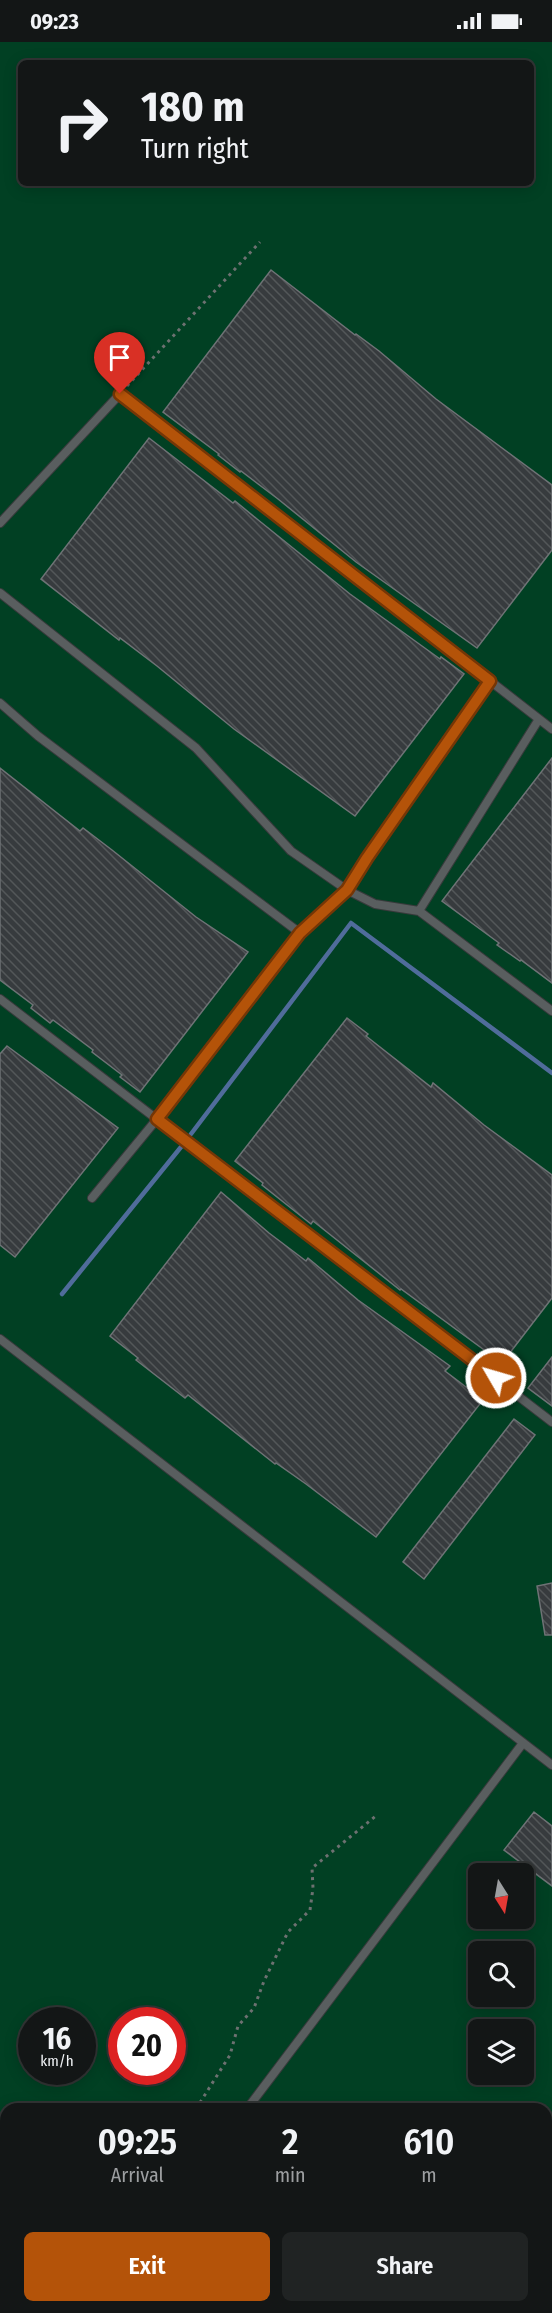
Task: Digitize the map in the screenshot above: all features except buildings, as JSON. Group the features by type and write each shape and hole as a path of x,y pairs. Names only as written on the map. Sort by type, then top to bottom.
{"lane":[{"path":"0,523 120,394 552,729"},
{"path":"0,593 196,748 291,851 347,890 375,904 419,911 552,1011"},
{"path":"92,1198 157,1119 300,933 347,890 490,681"},
{"path":"0,704 38,736 300,933"},
{"path":"419,911 539,719"},
{"path":"0,999 552,1422"},
{"path":"0,1339 552,1765"},
{"path":"252,2103 523,1743"}],"path":[{"path":"120,394 260,242"},
{"path":"200,2103 230,2055 238,2026 254,2008 264,1981 288,1932 310,1910 313,1888 312,1868 377,1815"}],"green space":[{"path":"0,42 552,42 552,2103 0,2103"}],"waterway":[{"path":"191,1134 351,923 552,1073"},
{"path":"62,1294 181,1147"}],"route":[{"path":"120,394 490,681 347,890 300,933 157,1119 496,1378"}]}
